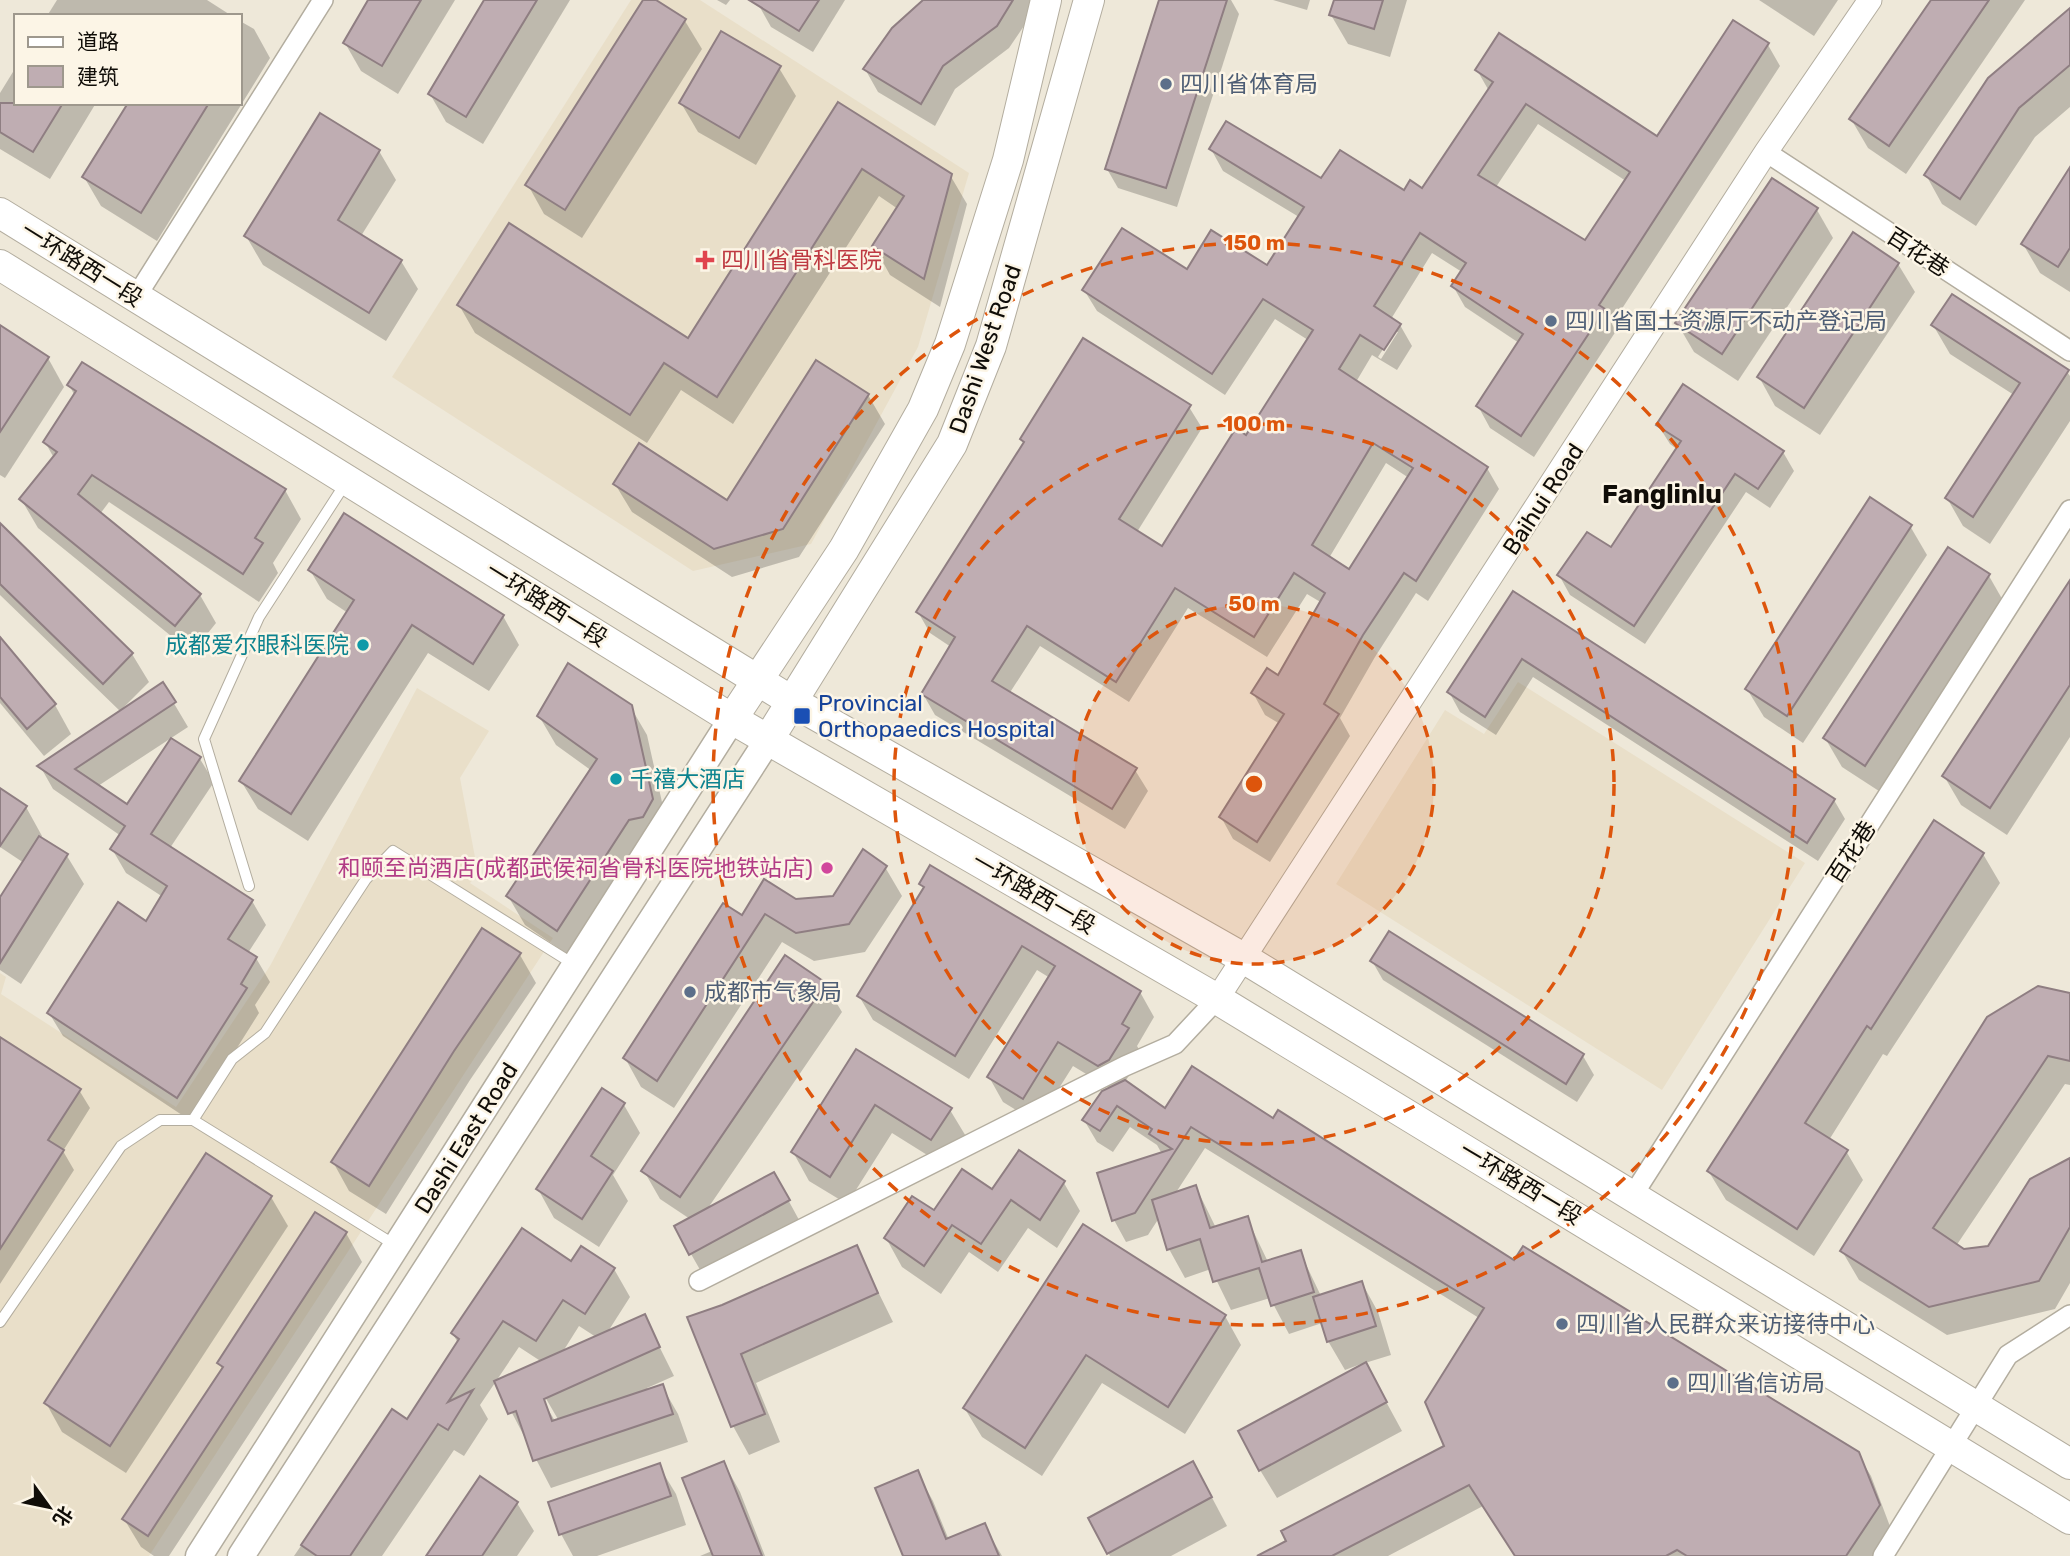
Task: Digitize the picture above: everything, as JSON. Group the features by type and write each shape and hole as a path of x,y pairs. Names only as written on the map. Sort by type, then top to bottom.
{"main road":[{"name":"Dashi West Road","path":"733,719 850,540 923,409 950,344 1008,160 1046,0"},
{"name":"Dashi West Road","path":"768,740 926,489 952,444 975,391 991,346 1089,0"},
{"name":"一环路西一段","path":"0,213 793,702 1245,959 2070,1464"},
{"name":"一环路西一段","path":"0,264 733,719 1217,999 2070,1519"},
{"name":"Dashi East Road","path":"199,1556 733,719"},
{"name":"Dashi East Road","path":"241,1556 768,740"}],"street":[{"path":"136,297 323,0"},
{"name":"Baihui Road","path":"1217,999 1766,152 1870,0"},
{"name":"百花巷","path":"1766,152 2070,351"},
{"name":"百花巷","path":"1633,1195 2070,510"},
{"path":"699,1281 1125,1066 1175,1044 1217,999"},
{"path":"1883,1556 1950,1444 2008,1355 2070,1315"}],"lane":[{"path":"249,886 204,739 259,617 348,480"},
{"path":"193,1120 232,1059 265,1033 366,879 393,850 575,965"},
{"path":"0,1322 121,1146 160,1120 193,1120 397,1247"}],"shaded area":[{"name":"四川省骨科医院","path":"631,0 700,0 969,173 918,347 811,544 693,571 392,377"},
{"path":"1518,682 1805,863 1662,1090 1336,884 1445,710 1484,734"},
{"path":"417,688 489,731 460,778 478,873 470,883 553,938 149,1556 0,1556 0,973 6,977 1,994 176,1107 270,966"}],"building":[{"path":"368,0 421,0 382,66 343,43"},
{"path":"484,0 537,0 466,117 428,94"},
{"path":"643,0 656,0 686,19 565,210 525,185"},
{"path":"749,0 819,0 799,31"},
{"path":"923,0 1013,0 997,26 943,66 921,104 863,69 892,28"},
{"name":"四川省体育局","path":"1159,0 1227,0 1166,188 1105,169"},
{"path":"1334,0 1383,0 1374,29 1329,15"},
{"path":"1931,0 1989,0 1889,146 1849,119"},
{"path":"2070,8 2070,65 2019,108 1960,199 1924,175 1988,78"},
{"path":"1733,20 1769,43 1599,305 1605,309 1521,436 1476,406 1523,334 1451,286 1466,263 1420,233 1374,306 1401,324 1384,350 1360,335 1339,369 1488,467 1416,581 1404,573 1363,635 1324,704 1339,714 1257,842 1219,817 1284,714 1251,693 1267,668 1278,675 1325,593 1294,573 1254,637 1175,588 1116,682 1027,626 992,681 1137,768 1112,809 921,694 955,637 916,612 1024,442 1020,439 1083,338 1191,405 1119,519 1162,546 1236,428 1246,435 1313,330 1263,299 1212,374 1082,290 1122,228 1187,269 1211,230 1267,265 1304,207 1209,149 1226,121 1321,178 1340,150 1404,190 1410,180 1422,188 1493,82 1475,70 1499,33 1657,136","holes":["1526,104 1630,172 1585,240 1478,175","1373,443 1413,468 1349,569 1312,545"]},
{"path":"721,31 781,66 739,138 679,103"},
{"path":"838,102 952,174 924,279 872,246 904,196 862,169 717,397 664,363 630,415 457,305 509,223 688,338"},
{"path":"0,103 62,105 33,152 0,132"},
{"path":"127,105 208,105 141,213 82,177"},
{"path":"320,113 380,150 338,220 402,260 369,313 244,236"},
{"path":"2070,167 2070,248 2058,267 2021,244"},
{"path":"1772,178 1818,208 1722,354 1675,323"},
{"path":"1853,232 1899,263 1804,408 1757,377"},
{"path":"1952,294 2069,370 1973,517 1945,498 2020,383 1931,325"},
{"path":"0,325 49,357 0,432"},
{"path":"816,360 869,394 783,529 714,549 613,484 639,443 727,500"},
{"path":"82,362 286,489 255,538 263,543 243,574 92,475 78,494 201,594 175,626 19,499 57,452 43,442 76,391 67,385"},
{"path":"1683,384 1784,451 1758,489 1735,474 1634,626 1557,575 1587,532 1611,547 1681,441 1656,425"},
{"path":"1870,497 1912,525 1787,716 1745,689"},
{"name":"成都爱尔眼科医院","path":"344,513 504,615 473,664 412,625 291,814 239,781 354,600 308,570"},
{"path":"0,523 133,653 103,684 0,584"},
{"path":"1948,547 1990,574 1865,766 1823,738"},
{"path":"2070,580 2070,685 1990,808 1942,776"},
{"path":"1513,591 1835,799 1807,843 1522,659 1485,717 1447,692"},
{"path":"0,637 56,704 27,729 0,697"},
{"name":"千禧大酒店","path":"568,663 632,705 653,799 643,817 629,820 557,931 506,896 597,759 537,716"},
{"path":"163,682 176,702 75,769 127,804 171,738 201,757 151,834 253,900 228,939 257,957 241,984 247,988 177,1098 47,1013 118,902 146,921 167,886 110,849 125,826 37,766"},
{"path":"0,788 27,806 0,846"},
{"path":"1934,820 1984,853 1871,1029 1867,1026 1805,1123 1848,1150 1797,1229 1707,1171"},
{"path":"39,836 68,854 0,963 0,897"},
{"name":"成都市气象局","path":"863,849 887,866 849,924 796,933 765,914 657,1081 623,1058 723,903 742,915 764,879 796,899 833,896"},
{"path":"930,865 1141,991 1122,1024 1129,1028 1109,1060 1098,1066 1058,1042 1023,1099 987,1077 1055,966 1022,946 955,1056 857,996 924,887 919,884"},
{"path":"482,928 521,953 454,1051 369,1186 331,1162"},
{"path":"1389,931 1584,1054 1566,1084 1370,961"},
{"path":"785,955 826,983 680,1197 641,1171"},
{"path":"2038,986 2070,993 2070,1061 2048,1056 1933,1228 1964,1249 1988,1246 2030,1179 2070,1158 2070,1227 2039,1281 1929,1307 1840,1251 1987,1017"},
{"path":"0,1037 81,1089 48,1140 64,1150 0,1249"},
{"path":"856,1049 952,1108 931,1140 875,1105 830,1177 791,1152"},
{"name":"四川省人民群众来访接待中心","path":"1192,1066 1273,1118 1278,1110 1514,1260 1523,1246 1859,1452 1880,1505 1846,1556 1687,1556 1677,1550 1666,1556 1515,1556 1469,1485 1332,1556 1257,1556 1286,1541 1281,1531 1444,1446 1425,1402 1484,1308 1191,1127 1135,1213 1112,1221 1097,1173 1172,1149 1149,1134 1152,1129 1117,1106 1100,1131 1082,1120 1102,1091 1125,1080 1165,1108"},
{"path":"602,1088 625,1103 591,1156 613,1171 582,1219 536,1189"},
{"path":"1019,1150 1065,1181 1040,1220 1011,1200 981,1244 952,1225 924,1266 884,1238 912,1196 934,1210 962,1169 992,1189"},
{"path":"206,1153 272,1196 110,1446 44,1403"},
{"path":"774,1172 790,1200 689,1255 674,1226"},
{"path":"1196,1185 1210,1228 1248,1216 1262,1262 1301,1250 1314,1292 1271,1306 1259,1268 1213,1282 1200,1239 1167,1250 1152,1200"},
{"path":"315,1212 347,1232 148,1536 122,1519 223,1367 217,1363"},
{"path":"1083,1224 1226,1315 1168,1407 1086,1355 1025,1448 963,1408"},
{"path":"522,1228 571,1261 581,1246 615,1268 585,1314 563,1300 536,1341 503,1321 448,1402 473,1390 448,1430 438,1424 350,1556 317,1556 301,1545 392,1409 407,1419 459,1339 451,1333"},
{"path":"857,1245 878,1293 741,1354 765,1414 731,1427 687,1317 722,1305"},
{"path":"1362,1281 1376,1326 1327,1342 1313,1297"},
{"path":"645,1314 660,1347 544,1399 552,1421 663,1384 673,1414 533,1461 516,1411 508,1414 494,1381"},
{"path":"1366,1362 1387,1402 1259,1471 1238,1431"},
{"path":"724,1461 762,1556 713,1556 682,1478"},
{"path":"1193,1461 1212,1497 1107,1554 1088,1518"},
{"path":"660,1463 671,1496 559,1535 548,1502"},
{"path":"918,1470 946,1539 985,1523 999,1556 903,1556 875,1488"},
{"path":"480,1476 518,1502 482,1556 426,1556"}],"place":[{"name":"四川省体育局","path":"1166,84"},
{"name":"四川省骨科医院","path":"705,260"},
{"name":"四川省国土资源厅不动产登记局","path":"1551,321"},
{"name":"成都爱尔眼科医院","path":"363,645"},
{"name":"Provincial Orthopaedics Hospital","path":"802,716"},
{"name":"千禧大酒店","path":"616,779"},
{"name":"和颐至尚酒店(成都武侯祠省骨科医院地铁站店)","path":"827,868"},
{"name":"成都市气象局","path":"690,992"},
{"name":"四川省人民群众来访接待中心","path":"1562,1324"},
{"name":"四川省信访局","path":"1673,1383"}],"district":[{"name":"Fanglinlu","path":"1662,494"}]}
